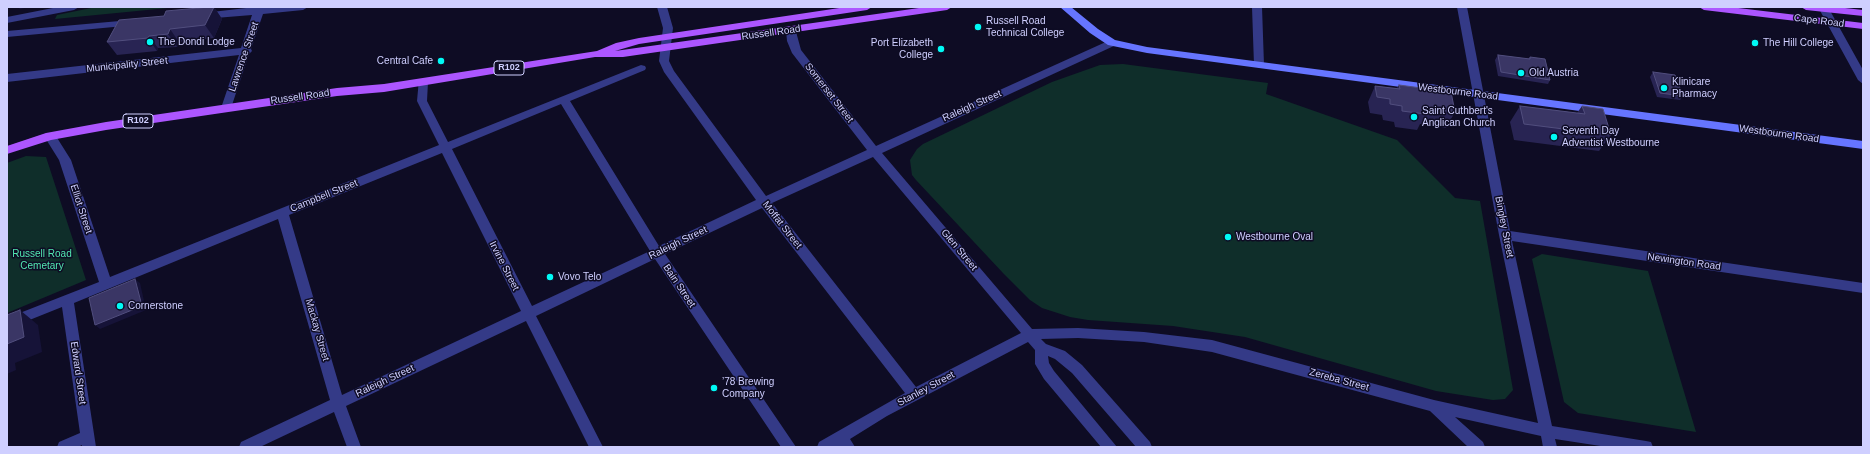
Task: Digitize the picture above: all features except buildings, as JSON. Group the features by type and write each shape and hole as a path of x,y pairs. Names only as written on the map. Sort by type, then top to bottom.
{"main road":[{"name":"Russell Road","path":"595,54 620,45 668,36 867,7"},
{"name":"Russell Road","path":"7,150 50,136 226,108 423,82 595,54 623,54 947,7"},
{"name":"Cape Road","path":"1704,7 1863,26"},
{"name":"Cape Road","path":"1806,7 1863,13"}],"street":[{"path":"7,20 74,7"},
{"path":"190,17 260,9 303,7"},
{"name":"Moffat Street","path":"662,7 668,28 664,64 669,72 764,202 914,395"},
{"name":"Westbourne Road","path":"1065,7 1094,32 1112,43 1147,50 1863,145"},
{"path":"1257,7 1259,65"},
{"name":"Bingley Street","path":"1462,7 1505,235 1550,447"},
{"path":"1824,8 1830,22 1863,80"},
{"name":"Lawrence Street","path":"226,108 247,51 260,9"},
{"path":"43,31 38,24 50,12"},
{"path":"7,34 143,22"},
{"name":"Somerset Street","path":"790,30 796,51 876,152"},
{"name":"Raleigh Street","path":"246,447 658,254 764,202 1112,43"},
{"name":"Municipality Street","path":"7,78 247,51"},
{"name":"Campbell Street","path":"7,324 641,68"},
{"name":"Irvine Street","path":"423,82 422,101 596,447"},
{"name":"Bain Street","path":"564,100 658,254 789,447"},
{"name":"Elliot Street","path":"50,136 65,160 106,284"},
{"name":"Glen Street","path":"876,152 1042,348 1060,355 1076,369 1145,447"},
{"name":"Mackay Street","path":"282,212 338,403 354,447"},
{"name":"Newington Road","path":"1505,235 1863,288"},
{"name":"Edward Street","path":"67,300 88,442"},
{"name":"Stanley Street","path":"824,447 845,442 882,412 1031,334"},
{"name":"Zereba Street","path":"1031,334 1103,334 1144,337 1212,346 1434,406 1547,431 1646,447"},
{"path":"1042,348 1042,364 1049,375 1110,447"},
{"path":"1434,406 1478,447"},
{"path":"64,447 88,442"}],"green space":[{"path":"96,7 178,7 55,19 57,15"},
{"name":"Westbourne Oval","path":"1123,64 1268,83 1266,94 1397,140 1455,198 1480,201 1513,390 1505,399 1493,400 1436,391 1245,337 1173,326 1088,320 1070,317 1042,308 1030,300 916,180 912,175 910,160 917,149 923,144 1052,82 1100,65"},
{"name":"Russell Road Cemetary","path":"26,156 46,157 86,280 7,313 7,163"},
{"path":"1542,254 1648,271 1696,432 1578,413 1564,402 1532,259"}],"place":[{"name":"Russell Road Technical College","path":"978,27"},
{"name":"The Dondi Lodge","path":"150,42"},
{"name":"The Hill College","path":"1755,43"},
{"name":"Port Elizabeth College","path":"941,49"},
{"name":"Central Cafe","path":"441,61"},
{"name":"Old Austria","path":"1521,73"},
{"name":"Klinicare Pharmacy","path":"1664,88"},
{"name":"Saint Cuthbert's Anglican Church","path":"1414,117"},
{"name":"Seventh Day Adventist Westbourne","path":"1554,137"},
{"name":"Westbourne Oval","path":"1228,237"},
{"name":"Vovo Telo","path":"550,277"},
{"name":"Cornerstone","path":"120,306"},
{"name":"’78 Brewing Company","path":"714,388"}]}
